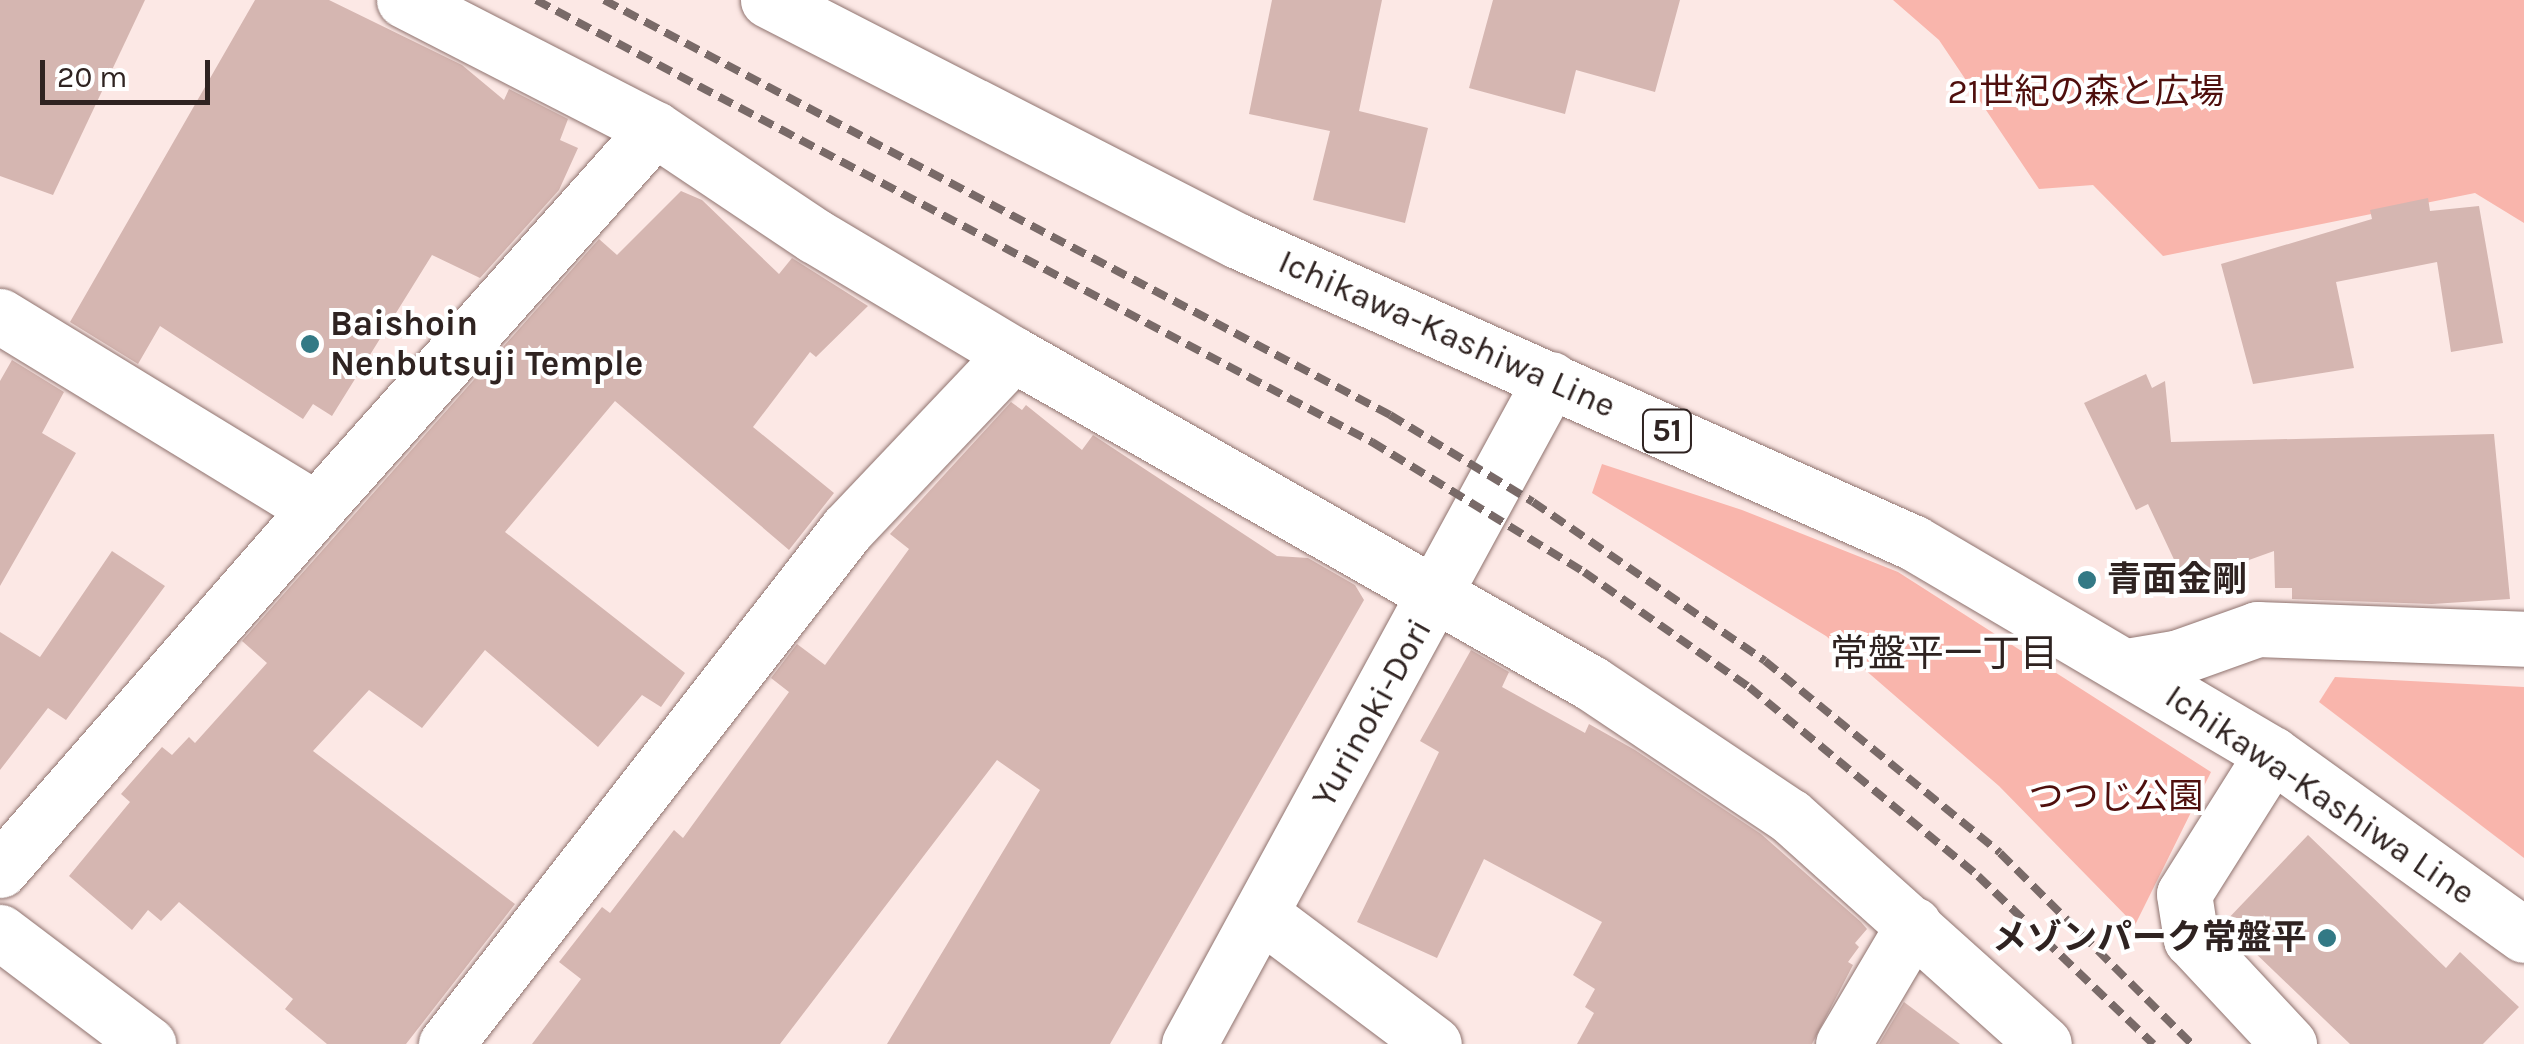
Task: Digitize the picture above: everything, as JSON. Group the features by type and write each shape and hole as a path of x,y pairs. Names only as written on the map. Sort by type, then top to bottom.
{"street":[{"path":"404,0 655,130 815,236 1014,354 1590,683 1790,816 2044,1044"},
{"name":"Ichikawa-Kashiwa Line","path":"768,0 1238,242 1914,543 2272,754 2524,936"},
{"path":"0,870 655,130"},
{"path":"0,316 316,509"},
{"path":"446,1044 846,529 1014,354"},
{"name":"Yurinoki-Dori","path":"1189,1044 1437,596 1551,379"},
{"path":"2126,666 2180,657 2257,629 2524,639"},
{"path":"2272,754 2184,894 2191,939 2289,1044"},
{"path":"1261,914 1434,1044"},
{"path":"1843,1044 1914,924"},
{"path":"0,932 148,1044"}],"green space":[{"name":"21世紀の森と広場","path":"1893,0 2524,0 2524,223 2475,193 2163,256 2093,185 2039,189 1939,40"},
{"name":"つつじ公園","path":"1602,464 1742,510 1898,572 2211,772 2135,925 1999,786 1826,636 1592,493"},
{"path":"2335,677 2524,687 2524,858 2319,702"}],"building":[{"path":"0,0 145,0 53,195 0,176"},
{"path":"255,0 329,0 462,65 504,100 509,89 568,119 560,140 578,148 559,190 480,278 432,255 332,416 313,404 303,419 160,326 138,364 70,322"},
{"path":"1272,0 1382,0 1359,111 1428,128 1405,223 1313,200 1330,131 1249,114"},
{"path":"1493,0 1680,0 1655,92 1576,70 1565,114 1469,88"},
{"path":"681,191 702,200 779,274 792,258 868,306 816,357 810,352 753,427 834,493 789,550 615,401 505,532 685,673 661,707 642,695 598,747 485,650 422,728 369,690 313,751 515,904 406,1044 327,1044 285,1009 293,999 179,902 161,921 148,910 132,930 69,876 130,802 121,794 162,747 172,755 189,737 195,743 267,663 242,641 599,239 617,255"},
{"path":"2428,198 2430,211 2479,206 2503,343 2451,352 2437,262 2336,282 2354,368 2253,384 2221,264 2372,219 2370,210"},
{"path":"12,360 64,392 42,433 76,453 0,586 0,381"},
{"path":"2146,374 2152,388 2165,381 2171,442 2494,434 2510,599 2432,604 2292,599 2292,588 2275,588 2274,551 2185,583 2148,504 2136,510 2084,403"},
{"path":"1011,402 1022,410 1026,405 1082,450 1093,435 1277,556 1308,558 1355,585 1364,600 1110,1044 887,1044 1040,790 997,760 780,1044 532,1044 581,979 559,962 602,907 610,913 674,830 683,838 789,692 771,678 797,644 825,665 909,549 890,534"},
{"path":"112,551 165,586 66,720 48,708 0,770 0,632 40,657"},
{"path":"1471,650 1509,672 1502,687 1585,733 1589,724 1635,750 1761,834 1861,922 1867,929 1855,943 1859,947 1848,962 1853,965 1812,1044 1577,1044 1594,1013 1585,1007 1595,989 1573,975 1602,922 1484,859 1437,958 1357,922 1439,752 1420,741"},
{"name":"メゾンパーク常盤平","path":"2308,835 2446,968 2460,952 2519,1007 2483,1044 2350,1044 2224,923"},
{"path":"1904,1002 1960,1044 1879,1044"}],"railway":[{"path":"536,0 1372,442 1584,572 1749,687 1978,876 2153,1044"},
{"path":"604,0 1390,415 1533,502 1765,661 2000,853 2192,1044"}],"place":[{"name":"Baishoin Nenbutsuji Temple","path":"310,344"},
{"name":"青面金剛","path":"2087,580"},
{"name":"メゾンパーク常盤平","path":"2327,938"}],"district":[{"name":"常盤平一丁目","path":"1944,654"}]}
